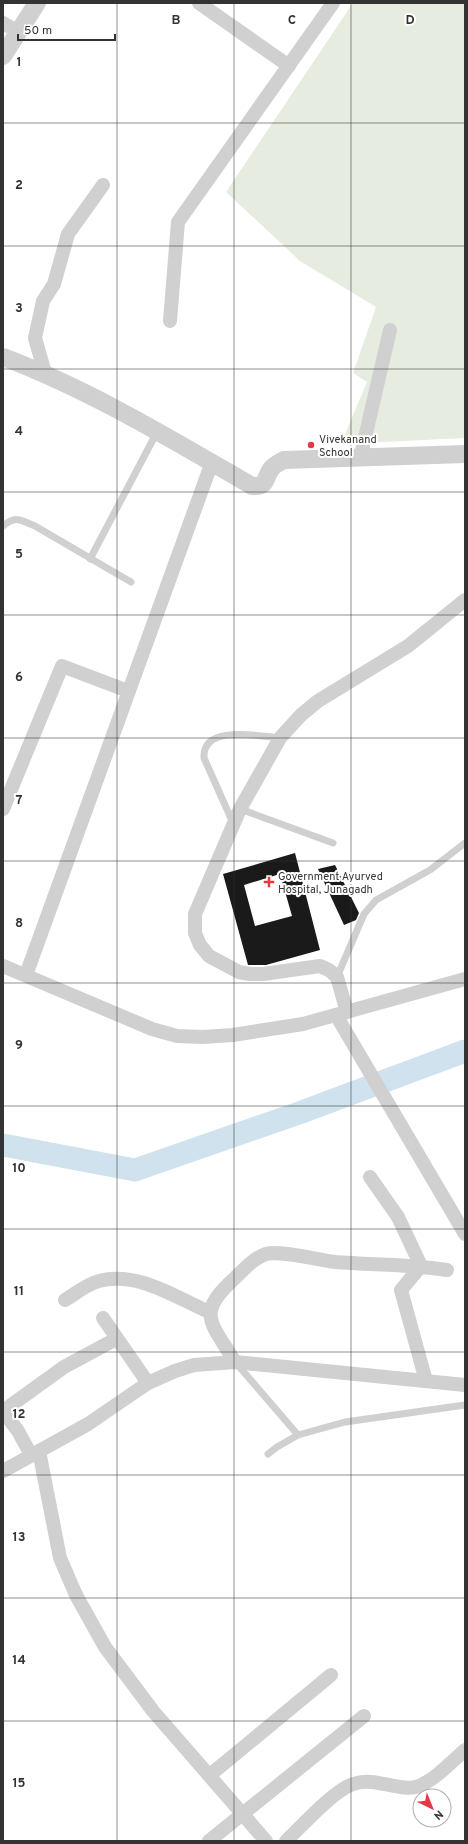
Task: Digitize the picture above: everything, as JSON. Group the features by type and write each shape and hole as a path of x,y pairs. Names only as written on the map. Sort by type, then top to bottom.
{"street":[{"path":"3,56 10,28 37,3"},
{"path":"199,3 289,66"},
{"path":"170,321 178,222 333,3"},
{"path":"45,373 35,338 43,301 54,284 68,234 103,185"},
{"path":"360,459 390,330"},
{"path":"3,357 45,373 212,462 252,486 259,486 265,483 271,469 284,460 360,459 465,454"},
{"path":"26,975 212,462"},
{"path":"465,600 408,646 318,701 280,738 240,809 195,914 195,933 200,945 209,956 239,972 263,974 320,966 329,970 337,978 342,1013 465,1234"},
{"path":"3,809 62,666 128,691"},
{"path":"3,966 152,1029 177,1036 203,1037 233,1035 302,1024 465,979"},
{"path":"370,1177 398,1217 421,1266"},
{"path":"235,1362 212,1324 209,1312 213,1302 223,1289 254,1261 266,1254 277,1252 335,1262 421,1266 447,1270"},
{"path":"421,1266 401,1290 426,1381"},
{"path":"65,1300 99,1281 124,1278 147,1284 209,1312"},
{"path":"103,1318 116,1339 148,1383"},
{"path":"116,1339 64,1367 3,1411 35,1453 60,1558 76,1595 105,1647 153,1711 266,1841"},
{"path":"3,1471 88,1424 148,1383 175,1371 194,1365 235,1362 465,1385"},
{"path":"210,1776 331,1675"},
{"path":"209,1841 364,1716"},
{"path":"286,1841 352,1784 377,1782 410,1787 419,1786 437,1774 465,1750"}],"lane":[{"path":"90,559 157,432"},
{"path":"3,526 10,520 18,519 35,526 131,582"},
{"path":"234,823 204,758 203,750 207,742 214,738 229,735 280,738"},
{"path":"240,809 333,843"},
{"path":"337,978 368,907 376,900 430,870 465,843"},
{"path":"235,1362 298,1435"},
{"path":"268,1454 276,1447 298,1435 345,1422 465,1405"}],"shaded area":[{"path":"353,3 465,3 465,438 341,444 367,382 353,373 376,307 300,261 226,192"}],"building":[{"path":"295,853 320,950 266,965 248,965 223,874","holes":["280,874 292,916 255,926 244,885"]},
{"path":"335,865 359,913 356,920 344,925 318,869"}],"waterway":[{"path":"3,1145 135,1170 299,1113 465,1051"}],"place":[{"name":"Vivekanand School","path":"311,445"},
{"name":"Government Ayurved Hospital, Junagadh","path":"269,882"}]}
